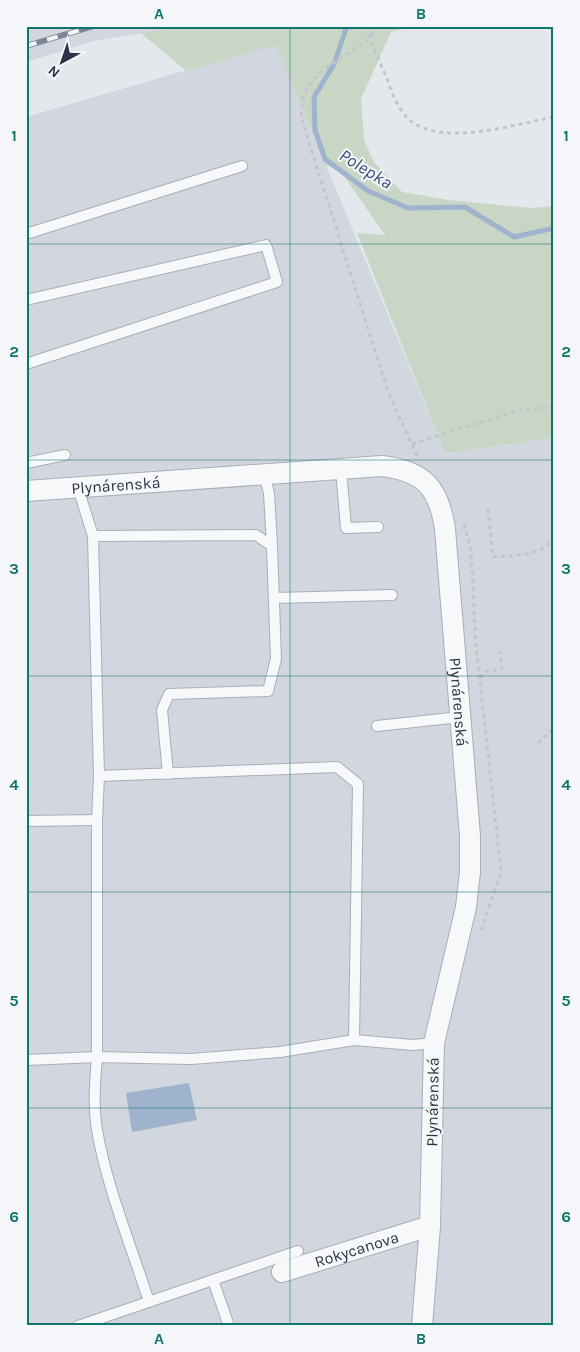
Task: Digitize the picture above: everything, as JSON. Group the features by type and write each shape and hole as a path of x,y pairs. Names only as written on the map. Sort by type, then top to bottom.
{"street":[{"name":"Plynárenská","path":"26,491 82,501 267,490 341,469 382,466 399,468 416,474 427,483 437,496 444,520 470,836 470,872 466,907 434,1043 430,1226 422,1326"},
{"name":"Rokycanova","path":"282,1272 430,1226"}],"lane":[{"path":"26,234 242,166"},
{"path":"26,300 266,245 276,282 26,364"},
{"path":"26,463 65,455"},
{"path":"341,469 346,528 378,526"},
{"path":"168,774 162,710 169,694 268,691 276,659 272,546 267,490"},
{"path":"82,501 93,536 99,776 96,820 97,1057 94,1091 97,1128 106,1167 149,1302"},
{"path":"93,536 256,536 272,546"},
{"path":"274,598 392,596"},
{"path":"377,726 460,717"},
{"path":"99,776 337,767 358,784 354,1040"},
{"path":"26,821 96,820"},
{"path":"26,1060 97,1057 191,1059 280,1052 354,1040 408,1044 434,1043"},
{"path":"78,1326 298,1251"},
{"path":"213,1280 229,1326"}],"path":[{"path":"368,26 369,39 394,98 404,114 416,124 449,134 471,132 554,117"},
{"path":"378,26 369,39 326,68 311,81 303,98 301,117 385,384 427,483"},
{"path":"412,444 519,410 554,407"},
{"path":"488,509 493,557 532,553 546,548 554,539"},
{"path":"480,678 487,671 502,669 500,652"},
{"path":"538,742 554,728"}],"shaded area":[{"path":"41,26 185,26 94,41 26,62 26,31"},
{"path":"276,44 445,453 554,438 554,1326 26,1326 26,117"}],"green space":[{"path":"185,26 412,26 391,32 361,99 364,140 374,162 402,192 449,200 532,208 554,206 554,438 445,453 357,233 385,235 341,172 326,165 276,45 186,71 141,33"}],"water":[{"path":"189,1083 197,1120 132,1132 126,1093"}],"waterway":[{"name":"Polepka","path":"347,26 334,64 314,97 315,130 325,159 368,191 408,208 465,207 514,237 554,228"}],"railway":[{"path":"26,46 94,26"}]}
